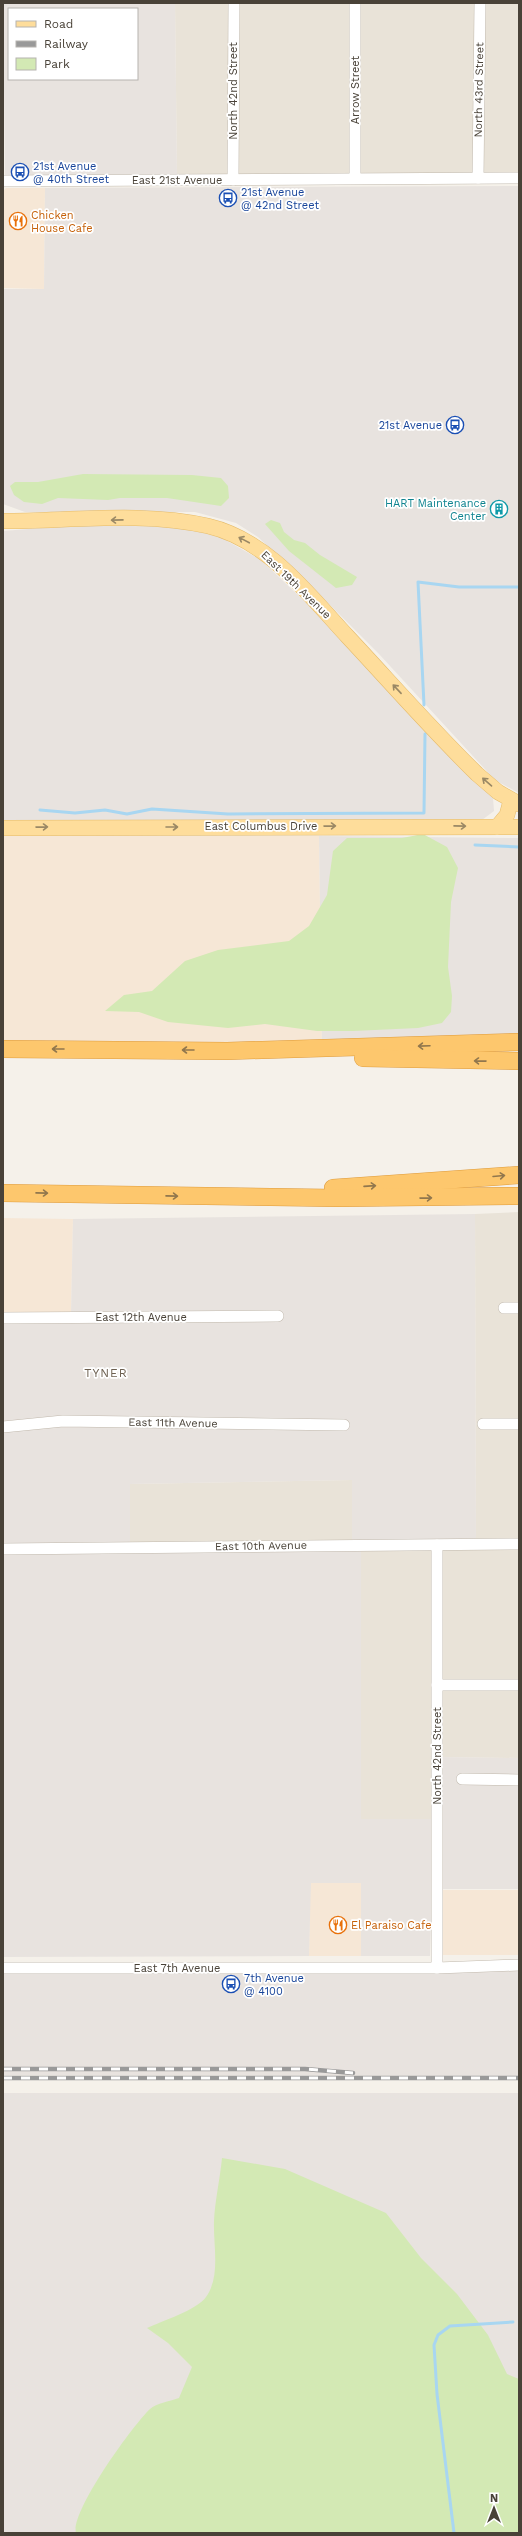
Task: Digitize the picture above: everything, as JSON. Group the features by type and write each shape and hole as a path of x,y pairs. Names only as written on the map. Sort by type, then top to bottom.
{"highway":[{"path":"3,1049 227,1051 519,1042"},
{"path":"227,1051 396,1060 519,1061"},
{"path":"205,1196 519,1175"},
{"path":"3,1193 338,1198 519,1196"}],"main road":[{"path":"3,510 24,521"},
{"name":"East 19th Avenue","path":"3,521 136,519 181,521 210,526 246,541 284,570 457,754 498,792 515,802"},
{"path":"497,827 515,802"},
{"name":"East Columbus Drive","path":"3,828 519,827"}],"street":[{"name":"North 42nd Street","path":"233,180 234,3"},
{"name":"Arrow Street","path":"355,3 355,178"},
{"name":"North 43rd Street","path":"478,178 480,3"},
{"name":"East 21st Avenue","path":"3,181 519,178"},
{"path":"504,1308 519,1308"},
{"name":"East 12th Avenue","path":"3,1318 278,1316"},
{"name":"East 11th Avenue","path":"3,1427 63,1422 344,1425"},
{"path":"483,1424 519,1424"},
{"name":"East 10th Avenue","path":"3,1549 519,1544"},
{"name":"North 42nd Street","path":"437,1545 437,1968"},
{"path":"437,1685 519,1685"},
{"path":"462,1780 519,1780"},
{"name":"East 7th Avenue","path":"3,1968 437,1968 519,1965"}],"shaded area":[{"path":"3,3 175,3 177,175 5,175"},
{"path":"175,3 519,3 519,174 177,175"},
{"path":"519,186 519,793 495,780 379,654 326,601 258,537 236,523 195,512 25,512 3,504 3,289 44,289 45,188"},
{"path":"6,188 45,188 44,289 3,288 3,191"},
{"path":"79,525 181,527 222,538 261,560 319,615 493,798 494,811 482,820 3,822 3,531"},
{"path":"3,836 319,836 322,1051 3,1049"},
{"path":"319,836 519,838 519,1042 322,1051"},
{"path":"519,1212 519,1543 476,1543 475,1214"},
{"path":"475,1214 476,1543 352,1543 352,1480 130,1484 130,1544 3,1546 3,1312 71,1313 73,1219"},
{"path":"3,1218 73,1219 71,1313 3,1312"},
{"path":"352,1480 352,1543 130,1544 130,1484"},
{"path":"435,1547 434,1819 361,1819 361,1548"},
{"path":"361,1548 361,1819 434,1819 430,1956 361,1956 361,1883 311,1883 309,1956 3,1957 3,1551"},
{"path":"440,1550 519,1550 519,1758 440,1757"},
{"path":"440,1757 519,1758 519,1889 439,1889"},
{"path":"310,1883 361,1883 361,1956 309,1956"},
{"path":"441,1890 519,1890 519,1955 441,1955"},
{"path":"3,1969 519,1970 519,2076 3,2075"},
{"path":"3,2093 519,2093 519,2453 132,2533 3,2533"}],"green space":[{"path":"83,474 192,475 221,478 228,486 229,498 221,506 167,498 120,498 108,500 58,498 42,504 24,502 14,495 10,486 15,482 38,482"},
{"path":"271,520 280,523 284,532 294,540 305,543 320,555 357,577 352,585 336,588 289,551 265,524"},
{"path":"423,834 447,847 458,868 451,902 448,967 452,996 451,1012 442,1023 418,1028 353,1031 317,1031 265,1024 228,1028 168,1022 139,1012 105,1011 124,995 152,991 185,961 218,950 289,941 309,926 327,895 333,851 347,838 402,838"},
{"path":"222,2158 285,2169 386,2213 421,2258 457,2294 488,2335 507,2374 519,2379 519,2533 76,2533 77,2522 83,2507 104,2469 130,2432 150,2409 179,2398 192,2367 168,2343 147,2328 187,2311 201,2302 211,2289 215,2270 215,2213"}],"waterway":[{"path":"424,705 418,582 459,587 519,587"},
{"path":"40,810 75,813 105,810 127,814 152,809 228,814 424,813 425,734"},
{"path":"475,845 519,847"},
{"path":"454,2533 437,2394 434,2345 438,2335 450,2326 513,2322"}],"railway":[{"path":"3,2069 305,2069 353,2073"},
{"path":"3,2078 519,2078"}],"place":[{"name":"21st Avenue @ 40th Street","path":"20,172"},
{"name":"21st Avenue @ 42nd Street","path":"228,198"},
{"name":"Chicken House Cafe","path":"18,221"},
{"name":"21st Avenue","path":"455,425"},
{"name":"HART Maintenance Center","path":"499,509"},
{"name":"El Paraiso Cafe","path":"338,1925"},
{"name":"7th Avenue @ 4100","path":"231,1984"}],"district":[{"name":"TYNER","path":"106,1373"}]}
